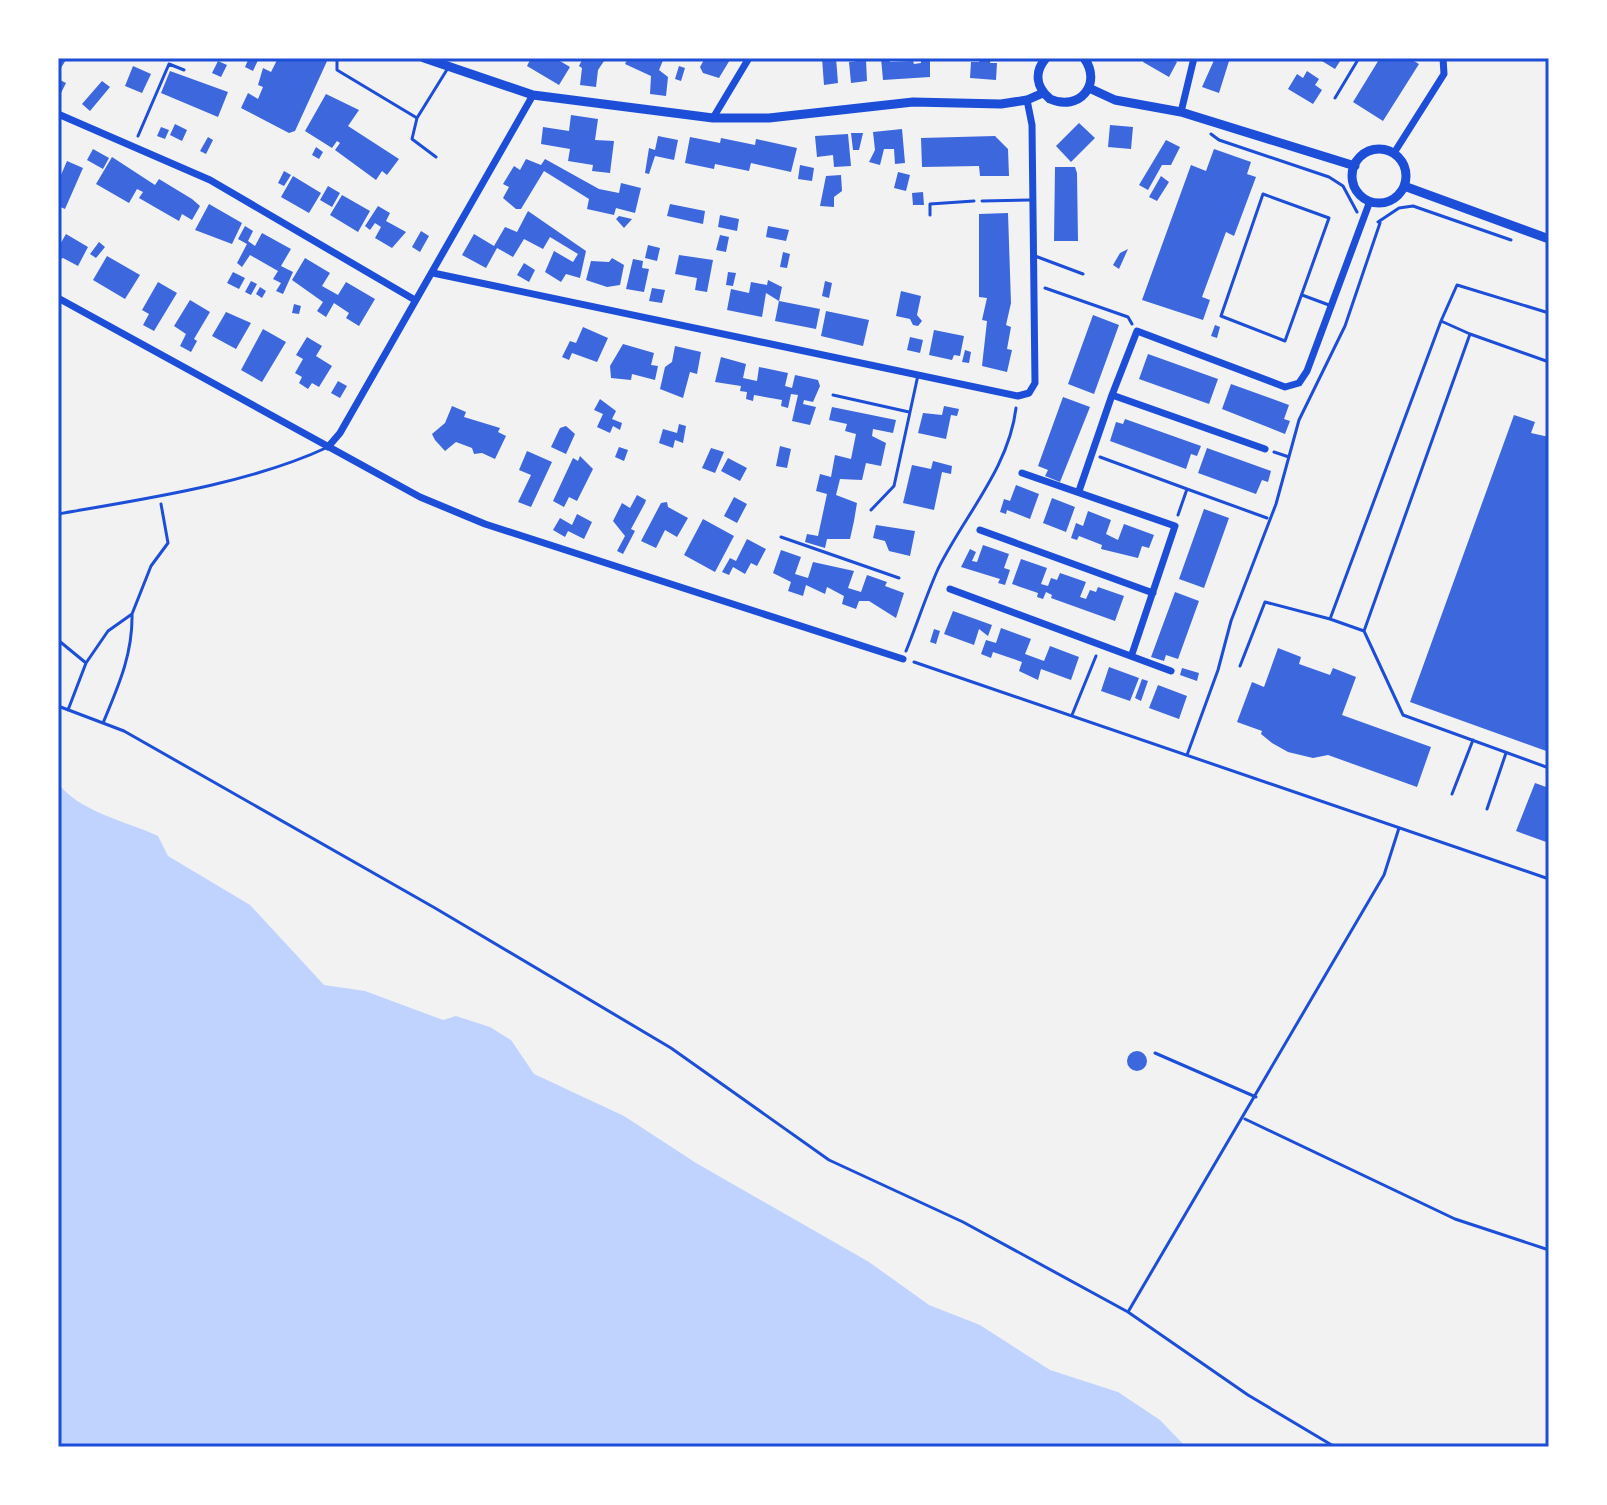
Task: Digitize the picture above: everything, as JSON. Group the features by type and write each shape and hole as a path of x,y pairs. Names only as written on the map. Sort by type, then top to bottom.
{"street":[{"path":"424,58 451,63 533,95 713,118 769,118 913,102 1001,104 1027,100 1043,93"},
{"path":"713,118 749,58"},
{"path":"1046,58 1038,71 1043,93 1050,99 1067,104 1084,96 1089,88 1092,77 1084,58"},
{"path":"1181,112 1194,58"},
{"path":"1394,153 1444,74 1443,58"},
{"path":"1089,88 1115,100 1181,112 1355,166"},
{"path":"328,447 340,433 533,95"},
{"path":"433,273 1018,396 1029,393 1035,383 1035,256 1032,125 1027,100"},
{"path":"58,114 210,180 415,300"},
{"path":"1376,149 1394,153 1405,167 1404,186 1386,202 1370,201 1353,182 1359,158 1376,149"},
{"path":"1404,186 1549,239"},
{"path":"1079,491 1137,331 1285,387 1299,383 1307,371 1370,201"},
{"path":"58,298 420,497 485,524 903,659"},
{"path":"1112,395 1265,449"},
{"path":"1022,473 1175,526 1132,654"},
{"path":"980,530 1153,593"},
{"path":"950,589 1171,671"}],"lane":[{"path":"337,58 337,70 417,118"},
{"path":"1335,98 1359,58"},
{"path":"436,157 412,139 417,118 451,63"},
{"path":"1263,194 1329,218 1302,295 1285,341 1221,316 1263,194"},
{"path":"982,201 1033,200"},
{"path":"1035,256 1083,274"},
{"path":"1330,619 1457,285 1549,313"},
{"path":"1302,295 1331,306"},
{"path":"1441,321 1549,362"},
{"path":"1470,334 1364,631 1403,715 1549,768"},
{"path":"871,510 894,486 918,375"},
{"path":"833,395 909,412"},
{"path":"58,514 159,496 298,460 328,447"},
{"path":"1240,666 1265,602 1364,631"},
{"path":"1452,794 1473,740"},
{"path":"1487,809 1506,753"}],"path":[{"path":"134,147 169,64 184,70"},
{"path":"1213,124 1211,134 1219,140 1312,169 1338,182 1353,209 1380,223"},
{"path":"930,215 930,204 982,201"},
{"path":"1187,755 1268,518 1276,504 1299,420 1345,326 1380,223 1399,208 1413,206 1514,240"},
{"path":"1035,284 1128,317 1137,331"},
{"path":"1018,396 1014,425 995,471 939,569 903,659 1549,879"},
{"path":"1265,449 1289,457"},
{"path":"1092,453 1268,518"},
{"path":"1175,526 1187,489"},
{"path":"103,723 123,676 132,638 132,614 151,566 168,543 159,496"},
{"path":"781,537 899,578"},
{"path":"68,710 86,663 108,631 132,614"},
{"path":"58,640 86,663"},
{"path":"1072,715 1101,644"},
{"path":"58,706 124,731 435,908 671,1048 829,1160 963,1222 1128,1312 1248,1395 1335,1447"},
{"path":"1128,1312 1384,875 1399,828"},
{"path":"1155,1053 1256,1097"},
{"path":"1244,1118 1455,1219 1549,1250"}],"water":[{"path":"58,783 90,809 158,836 168,856 250,905 324,985 365,991 443,1020 456,1016 490,1027 511,1040 534,1074 624,1116 696,1163 869,1262 929,1305 980,1325 1050,1370 1118,1392 1160,1420 1186,1447 58,1447"}],"building":[{"path":"58,58 67,58 58,73"},
{"path":"249,58 259,58 253,71 245,67"},
{"path":"278,58 328,59 295,131 289,133 241,108 248,93 258,99 263,87 258,85 263,68 271,72"},
{"path":"531,58 555,58 570,67 559,85 527,66"},
{"path":"583,58 606,58 598,70 596,87 580,85 582,68 579,66"},
{"path":"628,58 664,58 659,70 668,77 666,96 650,94 651,76 625,64"},
{"path":"705,58 731,58 719,78 703,73 700,67"},
{"path":"822,58 836,58 838,83 824,85"},
{"path":"881,58 889,58 890,62 913,61 914,64 921,63 921,58 930,58 930,77 883,80"},
{"path":"980,58 991,58 990,63 997,63 996,80 970,78 971,62 979,62"},
{"path":"1145,58 1169,58 1177,62 1169,77 1143,62"},
{"path":"1215,58 1230,58 1219,93 1202,87"},
{"path":"1317,58 1342,58 1335,69"},
{"path":"1380,58 1409,58 1419,64 1383,121 1353,102"},
{"path":"866,60 867,81 851,83 849,62"},
{"path":"218,61 227,65 221,77 212,73"},
{"path":"133,66 151,74 142,93 125,86"},
{"path":"679,66 685,68 681,81 675,79"},
{"path":"170,71 228,92 218,117 161,93"},
{"path":"1307,71 1319,79 1315,85 1322,90 1313,104 1288,89 1297,74 1303,78"},
{"path":"58,79 66,83 58,99"},
{"path":"102,81 110,87 90,111 82,104"},
{"path":"326,94 359,110 348,126 399,159 387,175 382,171 376,180 335,150 340,143 337,141 332,148 305,131"},
{"path":"571,115 598,119 595,140 614,141 610,173 592,171 593,165 568,161 570,149 541,144 543,127 569,131"},
{"path":"1079,123 1095,138 1071,162 1056,146"},
{"path":"175,124 187,130 182,141 170,135"},
{"path":"1110,125 1133,127 1131,149 1108,147"},
{"path":"161,127 169,130 165,139 157,136"},
{"path":"902,129 905,163 895,164 894,149 884,149 880,165 869,162 875,150 873,132"},
{"path":"851,133 863,133 859,150 853,150"},
{"path":"848,134 851,166 834,167 833,155 817,157 815,136"},
{"path":"658,136 678,140 674,160 655,156 649,174 645,173 649,148 655,150"},
{"path":"995,136 1008,149 1009,176 980,176 979,166 922,167 921,138"},
{"path":"208,137 213,140 206,154 200,151"},
{"path":"690,137 720,143 721,138 755,145 756,139 797,148 791,172 751,163 749,171 715,164 714,169 685,163"},
{"path":"1166,140 1180,147 1171,165 1162,165 1148,190 1139,185"},
{"path":"316,147 323,152 319,159 312,155"},
{"path":"93,149 109,158 103,169 87,160"},
{"path":"1214,149 1251,162 1247,174 1256,177 1234,236 1226,232 1202,297 1210,300 1203,320 1142,300 1191,165 1206,171"},
{"path":"112,157 155,185 159,179 192,199 200,206 192,220 182,214 179,221 139,198 143,192 137,189 129,203 96,184"},
{"path":"526,159 541,165 545,159 599,189 619,193 621,183 641,188 635,213 616,208 614,215 587,209 589,199 544,171 521,209 516,209 503,198 509,187 503,184 514,166 520,170"},
{"path":"67,161 83,168 65,209 58,206 58,174 61,175"},
{"path":"800,165 814,168 812,181 798,179"},
{"path":"1055,167 1075,167 1077,173 1078,241 1054,241"},
{"path":"284,171 291,175 284,186 278,183"},
{"path":"898,172 910,175 906,191 894,188"},
{"path":"841,175 842,191 834,197 834,207 820,206 826,176"},
{"path":"293,176 321,193 309,213 281,197"},
{"path":"1161,176 1169,182 1157,201 1149,197"},
{"path":"328,186 340,193 332,207 320,200"},
{"path":"923,192 924,205 913,205 912,193"},
{"path":"342,195 370,211 358,232 330,215"},
{"path":"209,204 242,223 232,244 195,230"},
{"path":"670,204 705,211 703,224 667,216"},
{"path":"378,206 390,213 386,221 406,232 392,248 375,238 381,227 375,223 370,230 365,226"},
{"path":"528,211 586,251 580,278 566,274 561,282 545,272 554,251 573,262 578,254 550,237 543,249 524,239 513,257 497,248 486,268 462,255 474,234 494,246 505,227 517,232"},
{"path":"1008,213 1011,303 1006,325 1011,327 1007,349 1012,350 1007,372 982,366 987,321 982,320 987,298 979,297 979,214"},
{"path":"720,215 739,219 737,231 718,227"},
{"path":"619,216 632,219 624,228 616,219"},
{"path":"245,226 253,231 248,241 255,246 262,233 291,249 281,266 293,272 283,294 276,291 281,283 273,279 278,271 250,255 242,267 237,263 247,244 238,239"},
{"path":"768,226 789,230 786,241 766,237"},
{"path":"421,231 429,236 420,252 412,247"},
{"path":"66,234 88,247 78,266 63,258 58,260 58,248"},
{"path":"720,235 729,237 726,252 716,250"},
{"path":"99,242 105,247 96,258 90,254"},
{"path":"648,245 660,248 657,261 645,258"},
{"path":"1128,249 1119,269 1113,265 1120,253"},
{"path":"783,252 790,254 787,268 780,267"},
{"path":"679,255 713,260 707,292 695,290 697,278 675,274"},
{"path":"107,256 140,275 125,299 93,280"},
{"path":"305,258 330,273 322,286 338,295 346,282 375,299 359,326 346,318 349,313 334,303 326,317 317,311 323,302 292,280"},
{"path":"612,258 624,265 620,285 607,287 586,280 591,261 609,262"},
{"path":"633,259 643,261 642,268 649,269 644,292 626,289"},
{"path":"524,263 535,270 529,282 517,275"},
{"path":"233,272 245,278 239,289 227,283"},
{"path":"728,272 736,273 733,286 726,285"},
{"path":"768,280 782,287 779,301 766,293 762,317 727,310 731,289 749,293 751,282 767,285"},
{"path":"251,281 257,284 251,295 245,292"},
{"path":"825,281 832,283 829,298 822,296"},
{"path":"158,282 177,293 154,331 143,325 149,314 142,310"},
{"path":"260,287 266,291 262,298 256,294"},
{"path":"652,288 665,290 662,303 649,301"},
{"path":"901,291 921,296 917,315 922,321 918,326 913,325 910,319 896,316"},
{"path":"190,300 210,312 194,339 197,341 191,352 180,346 186,334 174,326"},
{"path":"779,301 820,309 816,329 775,321"},
{"path":"294,304 301,306 299,314 292,313"},
{"path":"826,311 869,320 863,346 821,336"},
{"path":"226,312 251,323 236,349 212,336"},
{"path":"1093,315 1119,325 1094,394 1068,384"},
{"path":"1215,325 1220,327 1217,338 1211,336"},
{"path":"583,327 608,338 597,362 572,353 569,360 562,357 570,341 576,343"},
{"path":"263,329 286,342 262,382 241,370"},
{"path":"934,330 964,336 960,356 954,355 952,360 929,355"},
{"path":"307,337 322,346 316,356 332,366 319,387 312,383 308,389 299,383 302,377 295,373 303,359 296,355"},
{"path":"910,337 923,340 920,353 907,350"},
{"path":"623,344 654,353 651,365 658,366 655,380 632,374 631,380 611,378 610,366"},
{"path":"675,346 701,352 697,374 690,372 683,398 660,389 665,367 672,362"},
{"path":"965,350 971,352 969,363 962,362"},
{"path":"1148,354 1218,379 1209,404 1139,379"},
{"path":"721,357 746,364 743,378 757,381 759,367 788,373 785,386 792,388 795,375 818,380 820,386 813,402 804,400 803,404 816,407 810,425 792,421 798,395 791,394 788,408 781,406 782,400 754,395 753,401 746,399 747,392 740,391 741,386 715,382"},
{"path":"338,381 347,386 340,398 331,393"},
{"path":"1231,384 1289,405 1284,419 1290,421 1285,434 1222,409"},
{"path":"1063,397 1090,407 1060,482 1045,476 1048,470 1038,466"},
{"path":"600,399 616,411 612,419 622,423 620,430 613,426 610,433 597,427 603,414 594,410"},
{"path":"452,406 466,412 464,417 500,428 498,432 506,436 495,459 482,453 474,454 472,448 456,442 445,451 435,440 432,434 445,423"},
{"path":"944,406 959,409 957,416 951,415 946,439 918,433 923,413 942,415"},
{"path":"832,407 896,420 893,433 873,429 872,436 886,443 881,466 866,463 862,480 840,479 836,495 857,503 854,521 850,539 827,539 825,548 805,542 807,534 818,536 827,494 816,491 820,474 831,477 835,455 851,459 856,434 845,431 847,424 829,420"},
{"path":"1514,415 1535,422 1531,433 1549,437 1549,752 1410,702"},
{"path":"1125,419 1201,446 1197,456 1191,454 1186,469 1110,441 1116,422 1123,424"},
{"path":"679,424 686,426 683,443 675,440 673,448 659,443 663,429 677,433"},
{"path":"566,426 575,434 566,454 551,447 560,428"},
{"path":"780,446 791,449 787,468 776,466"},
{"path":"619,447 628,450 624,461 615,457"},
{"path":"711,448 724,452 715,473 702,468"},
{"path":"1207,448 1271,471 1268,482 1262,480 1256,494 1198,473"},
{"path":"527,451 552,462 531,507 518,502 531,475 519,470"},
{"path":"580,456 593,469 577,501 569,497 564,507 553,501 573,458 578,461"},
{"path":"728,458 747,468 740,481 721,471"},
{"path":"933,461 952,466 951,474 942,472 934,510 903,503 912,465 931,469"},
{"path":"1016,485 1039,494 1030,519 1007,510 1006,514 1000,512 1004,499 1010,501"},
{"path":"637,495 646,500 631,529 635,531 623,554 617,551 625,536 613,521 622,503 630,508"},
{"path":"734,497 747,504 737,523 724,516"},
{"path":"1052,498 1075,507 1066,532 1043,523"},
{"path":"667,502 668,507 688,518 677,537 665,530 656,548 641,541 661,503"},
{"path":"1204,509 1229,518 1204,588 1179,579"},
{"path":"1088,511 1111,520 1106,534 1118,540 1124,524 1154,535 1149,548 1142,546 1138,558 1101,549 1102,545 1079,536 1077,540 1071,538 1076,523 1083,526"},
{"path":"577,514 592,522 584,539 568,531 565,537 553,530 560,518 572,525"},
{"path":"703,519 734,536 715,572 684,555"},
{"path":"876,525 915,531 910,556 889,551 885,541 873,538"},
{"path":"747,539 766,549 757,566 751,563 745,574 733,567 729,575 722,572 730,558 736,561"},
{"path":"983,545 1009,554 1004,568 1010,570 1005,585 998,583 1000,579 961,567 970,549 976,552 972,561 977,562"},
{"path":"781,550 801,557 795,574 808,578 813,562 854,571 848,588 861,592 867,575 887,582 885,586 904,593 896,618 869,601 859,601 856,609 842,604 844,596 827,587 825,594 806,585 803,596 788,591 791,582 773,573"},
{"path":"1021,559 1047,568 1041,584 1048,586 1051,578 1057,580 1060,573 1086,582 1080,597 1086,599 1090,590 1096,592 1098,587 1124,596 1115,621 1051,598 1052,595 1046,592 1043,599 1037,597 1038,593 1012,584"},
{"path":"1175,592 1199,601 1178,659 1166,655 1164,661 1151,657"},
{"path":"953,611 992,625 988,636 979,629 974,645 944,634"},
{"path":"1001,628 1031,639 1025,654 1044,661 1050,646 1079,657 1071,680 1041,669 1038,680 1019,671 1022,662 993,652 991,658 981,654 986,640 996,643"},
{"path":"934,629 940,631 936,644 930,642"},
{"path":"1278,648 1301,657 1299,664 1330,675 1333,668 1356,677 1342,715 1431,747 1417,787 1328,755 1313,758 1288,752 1272,743 1261,734 1262,731 1237,722 1252,682 1264,687"},
{"path":"1109,667 1139,678 1130,701 1101,691"},
{"path":"1182,668 1199,673 1197,681 1180,675"},
{"path":"1142,679 1148,681 1141,701 1135,698"},
{"path":"1158,685 1187,696 1179,719 1149,708"},
{"path":"1535,783 1549,788 1549,843 1516,831"},
{"path":"1137,1051 1144,1054 1147,1061 1144,1068 1137,1071 1130,1068 1127,1061 1130,1054"}]}
